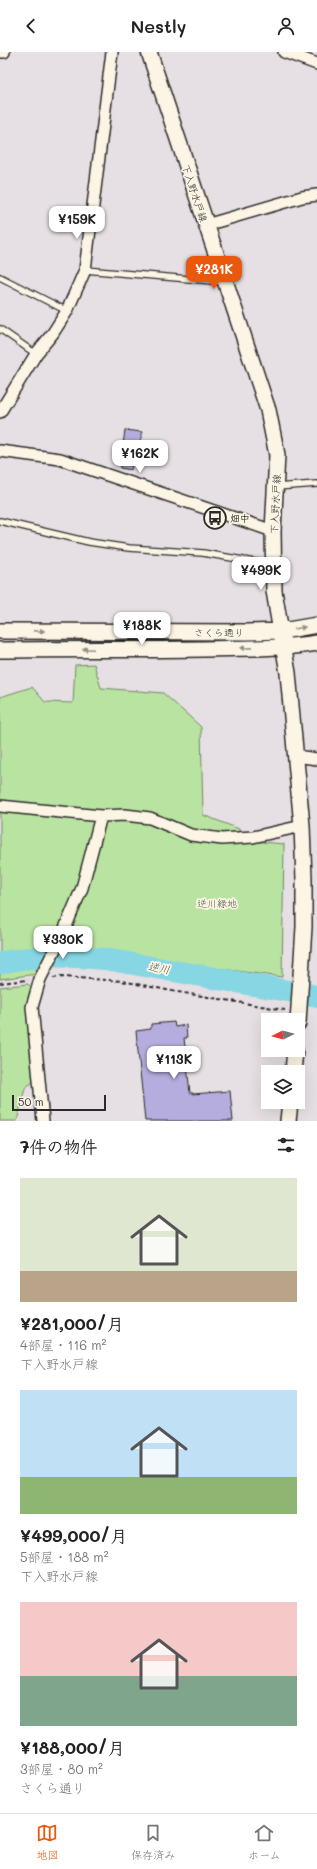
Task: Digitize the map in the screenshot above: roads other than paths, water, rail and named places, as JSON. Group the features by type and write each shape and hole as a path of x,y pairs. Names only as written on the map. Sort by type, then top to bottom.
{"main road":[{"name":"下入野水戸線","path":"149,52 268,410 274,434 277,455 273,531 273,565 276,610 285,648 302,826 304,879 302,975 295,1013"},
{"name":"さくら通り","path":"0,630 126,633 282,631 317,625"},
{"name":"さくら通り","path":"0,650 285,648 317,643"},
{"path":"288,1121 289,1109"}],"street":[{"path":"0,412 36,354 53,333 67,311 85,270 112,52"},
{"path":"284,52 317,64"},
{"path":"206,225 302,197 317,195"},
{"path":"0,451 60,459 273,531"},
{"path":"296,756 317,759"},
{"path":"0,806 101,816 125,815 150,818 191,835 222,839 254,837 302,826"},
{"path":"43,1121 32,1007 42,976 61,938 82,888 101,816"}],"lane":[{"path":"85,270 226,282"},
{"path":"0,277 67,311"},
{"path":"0,329 36,354"},
{"path":"276,487 317,484"},
{"path":"0,521 59,535 122,547 203,553 273,565"}],"waterway":[{"name":"逆川","path":"0,963 27,958 52,956 105,959 317,996"}],"place":[{"name":"畑中","path":"215,518"}],"park label":[{"name":"逆川緑地","path":"217,903"}]}
